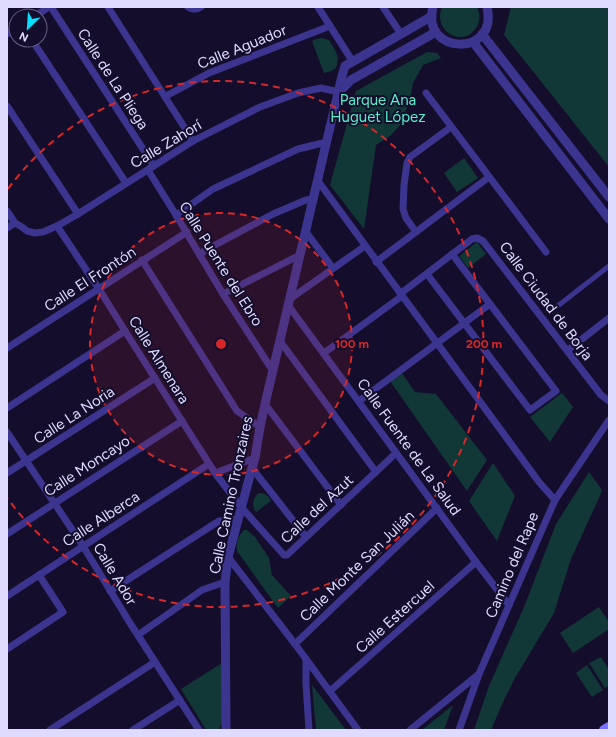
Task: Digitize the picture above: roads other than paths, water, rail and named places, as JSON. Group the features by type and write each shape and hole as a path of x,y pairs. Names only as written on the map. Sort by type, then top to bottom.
{"main road":[{"path":"604,730 609,727"}],"street":[{"name":"Calle de La Pliega","path":"50,7 151,168"},
{"path":"108,7 166,96 193,141"},
{"path":"188,7 196,10 201,7"},
{"path":"318,7 353,62 401,34 432,11"},
{"path":"383,7 401,34"},
{"path":"432,11 433,24 436,32 448,42 456,45 473,42 482,34 487,26 487,7"},
{"name":"Calle Aguador","path":"166,96 209,73 330,26"},
{"path":"339,92 351,80 436,32"},
{"path":"482,34 609,197"},
{"path":"473,42 609,219"},
{"path":"37,48 126,183"},
{"name":"Calle Camino Tronzaires","path":"225,728 226,582 228,556 255,458 265,404 342,76 346,66 353,62"},
{"name":"Calle Zahorí","path":"15,223 27,231 35,233 43,232 78,214 193,141 260,107 298,93 321,88 339,92"},
{"path":"426,93 450,127 546,252"},
{"path":"7,106 78,214"},
{"path":"416,232 406,218 403,209 407,162 410,157 450,127"},
{"path":"176,215 213,189 298,148 327,142"},
{"name":"Calle Puente del Ebro","path":"151,168 176,215 223,294 273,371"},
{"path":"376,262 489,177"},
{"path":"318,181 436,344 539,482 555,500"},
{"path":"200,255 272,214 306,200 314,199"},
{"path":"7,211 15,223 7,228"},
{"name":"Calle Almenara","path":"57,226 99,289 209,464 241,507"},
{"name":"Calle El Frontón","path":"7,348 187,232"},
{"path":"306,232 333,268"},
{"name":"Calle Ciudad de Borja","path":"452,254 472,239 477,238 483,240 601,395 609,401"},
{"path":"289,302 364,246"},
{"path":"324,353 401,295 427,274 452,254 556,391 530,410 427,274"},
{"path":"223,294 300,255"},
{"path":"142,260 237,411 260,427"},
{"path":"550,312 609,266"},
{"name":"Calle Fuente de La Salud","path":"289,302 396,453 476,562 509,604"},
{"path":"359,401 490,304"},
{"path":"568,350 609,318"},
{"path":"7,408 125,331"},
{"path":"280,341 376,472"},
{"name":"Calle La Noria","path":"7,473 155,378"},
{"path":"265,404 341,505"},
{"name":"Camino del Rape","path":"459,730 479,674 555,500 609,420"},
{"name":"Calle Moncayo","path":"7,534 182,421"},
{"name":"Calle Ador","path":"7,432 83,546 130,623 199,730"},
{"name":"Calle del Azut","path":"241,507 284,555 287,555 396,453"},
{"path":"215,473 255,458"},
{"name":"Calle Alberca","path":"7,596 209,464"},
{"path":"252,468 306,537"},
{"name":"Calle Monte San Julián","path":"295,644 437,508"},
{"path":"110,591 219,521 238,519"},
{"path":"228,556 358,730"},
{"name":"Calle Estercuel","path":"330,691 476,562"},
{"path":"7,649 63,612 39,575"},
{"path":"138,635 202,590 226,582"},
{"path":"306,659 306,684 310,730"},
{"path":"50,730 155,662"},
{"path":"410,730 479,674"},
{"path":"133,730 180,700"}],"park label":[{"name":"Parque Ana Huguet López","path":"378,108"}]}
